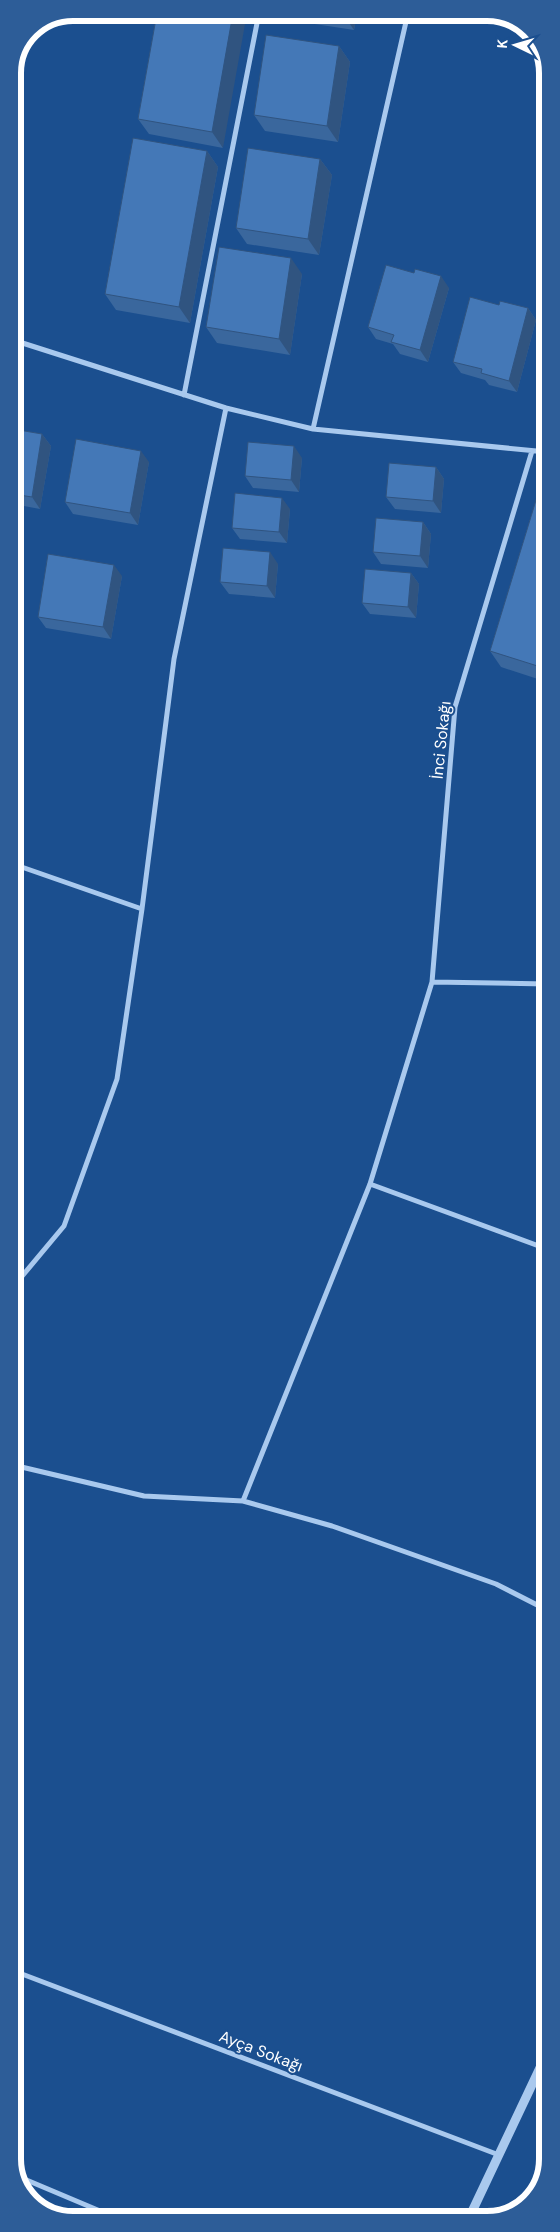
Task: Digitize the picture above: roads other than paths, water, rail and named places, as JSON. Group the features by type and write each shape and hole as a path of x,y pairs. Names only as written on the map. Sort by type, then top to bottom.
{"street":[{"path":"184,395 257,21"},
{"path":"313,429 406,21"},
{"path":"21,343 226,408 313,429 539,452"},
{"path":"21,1277 64,1226 117,1079 142,909 174,659 226,408"},
{"name":"İnci Sokağı","path":"243,1502 370,1184 432,982 454,707 532,452"},
{"path":"21,867 142,909"},
{"path":"432,982 539,984"},
{"path":"370,1184 539,1246"},
{"path":"21,1467 144,1496 243,1502 332,1526 496,1584 539,1606"},
{"name":"Ayça Sokağı","path":"21,1974 499,2155"},
{"path":"471,2211 539,2072"},
{"path":"26,2180 100,2211"}]}
